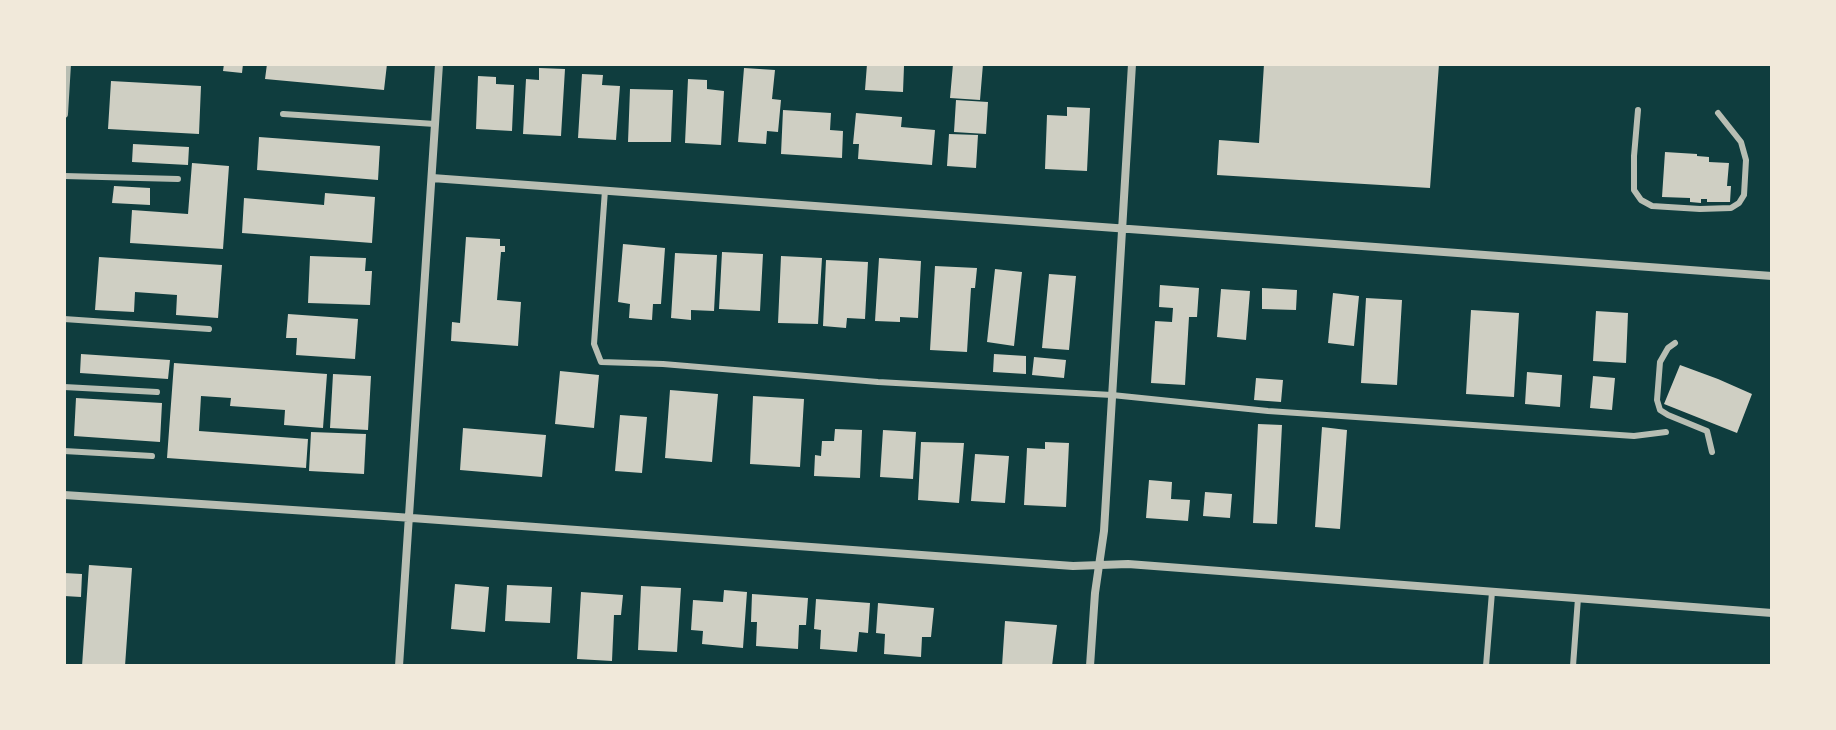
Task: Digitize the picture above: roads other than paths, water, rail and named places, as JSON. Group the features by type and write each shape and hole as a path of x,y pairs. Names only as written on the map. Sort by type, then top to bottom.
{"street":[{"path":"64,114 67,64"},
{"path":"399,666 439,64"},
{"path":"1090,666 1104,531 1132,64"},
{"path":"432,178 1772,276"},
{"path":"64,495 1073,566 1128,564 1772,613"}],"lane":[{"path":"1638,110 1634,190 1641,200 1652,206 1700,209 1731,208 1744,195 1746,160 1741,142 1718,113"},
{"path":"283,114 435,124"},
{"path":"64,176 178,179"},
{"path":"605,190 594,344 601,362 1112,395 1268,411 1573,432 1634,436 1666,432"},
{"path":"64,319 209,329"},
{"path":"1675,343 1660,362 1657,400 1660,410 1707,431 1712,452"},
{"path":"64,387 157,392"},
{"path":"64,451 152,456"},
{"path":"1486,666 1492,592"},
{"path":"1573,666 1578,598"}]}
